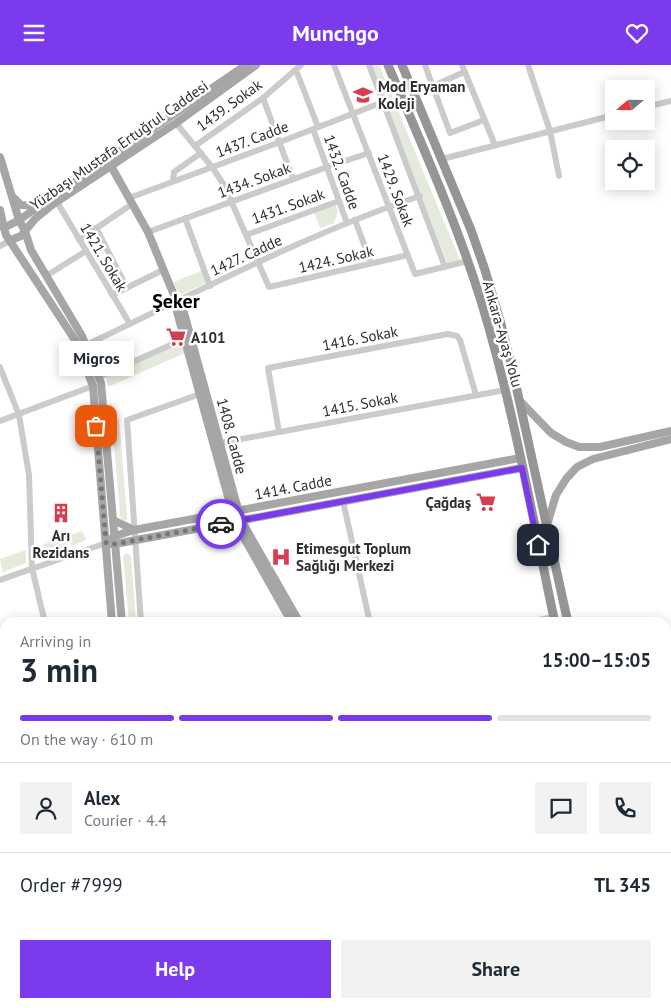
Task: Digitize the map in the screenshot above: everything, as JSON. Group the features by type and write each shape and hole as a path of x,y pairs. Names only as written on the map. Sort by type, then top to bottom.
{"highway":[{"name":"Ankara-Ayaş Yolu","path":"388,65 456,229 483,310 505,390 554,617"},
{"name":"Ankara-Ayaş Yolu","path":"402,65 442,159 485,270 501,324 520,401 567,617"}],"main road":[{"name":"Yüzbaşı Mustafa Ertuğrul Caddesi","path":"11,241 21,236 35,219 57,202 111,166 246,65"},
{"name":"Yüzbaşı Mustafa Ertuğrul Caddesi","path":"2,231 256,65"},
{"path":"0,157 10,194 31,251 86,345 103,392 121,617"},
{"name":"1408. Cadde","path":"111,166 148,232 177,304 184,339 238,521 289,617"},
{"path":"10,194 22,205 40,206"},
{"path":"0,210 2,231 11,241 75,341 93,386 112,617"},
{"name":"1408. Cadde","path":"177,304 183,309 220,443 235,511"},
{"path":"520,401 551,433 566,442 580,447 600,447 671,431"},
{"path":"547,525 556,495 566,479 577,467 593,459 671,439"},
{"name":"1414. Cadde","path":"106,543 134,530 520,458"},
{"name":"1414. Cadde","path":"115,540 135,540 522,468"},
{"path":"113,520 134,530"},
{"name":"1408. Cadde","path":"238,521 296,617"}],"street":[{"name":"1429. Sokak","path":"334,65 415,274 468,261"},
{"path":"369,65 420,196 445,267"},
{"path":"425,65 450,133 484,120"},
{"path":"462,65 494,145"},
{"path":"528,65 550,131 559,176"},
{"name":"1439. Sokak","path":"195,146 263,98 298,68"},
{"name":"1432. Cadde","path":"298,68 327,167 347,223"},
{"path":"432,85 464,72"},
{"path":"263,98 293,179"},
{"path":"655,105 671,101"},
{"name":"1437. Cadde","path":"79,240 130,201 173,181 383,102"},
{"path":"442,159 605,117"},
{"path":"174,120 212,167 232,201 257,263"},
{"path":"173,181 174,172 201,153"},
{"name":"1434. Sokak","path":"148,232 369,153"},
{"name":"1427. Cadde","path":"86,345 177,304 210,285 257,263 347,223 420,196"},
{"name":"1431. Sokak","path":"246,235 339,201"},
{"name":"1421. Sokak","path":"57,202 130,324"},
{"path":"184,218 210,285"},
{"path":"355,220 371,263"},
{"path":"96,228 127,288"},
{"path":"0,246 11,241"},
{"path":"46,276 86,251"},
{"name":"1424. Sokak","path":"257,263 269,287 408,255"},
{"path":"112,295 163,270"},
{"name":"1416. Sokak","path":"279,432 268,368 448,334 457,336 460,340 476,395"},
{"path":"99,377 184,339"},
{"path":"0,367 19,415 29,475 32,568 43,617"},
{"path":"0,421 93,386"},
{"name":"1415. Sokak","path":"220,443 505,390"},
{"path":"141,617 127,420 200,394"},
{"path":"343,501 369,617"},
{"path":"0,580 106,543"}],"shaded area":[{"path":"371,65 379,65 460,260 448,264"},
{"path":"335,204 338,211 334,223 320,228 314,212"},
{"path":"203,270 206,283 182,294 176,289 174,282"},
{"path":"181,343 185,353 108,387 106,377"},
{"path":"119,419 127,515 127,520 124,521 120,515 112,420"},
{"path":"82,531 86,540 71,546 68,536"},
{"path":"65,537 69,547 45,555 42,545"},
{"path":"26,550 26,563 3,572 0,559"},
{"path":"127,553 131,557 136,617 129,617 123,556"}],"way so far":[{"path":"96,426 106,543 115,544 221,524"}],"place":[{"name":"Mod Eryaman Koleji","path":"363,95"},
{"name":"A101","path":"176,337"},
{"name":"Migros","path":"96,426"},
{"name":"Çağdaş","path":"486,502"},
{"name":"Arı Rezidans","path":"61,513"},
{"name":"Etimesgut Toplum Sağlığı Merkezi","path":"281,557"}],"district":[{"name":"Şeker","path":"176,301"}],"route":[{"path":"221,524 522,468 538,545"}]}
